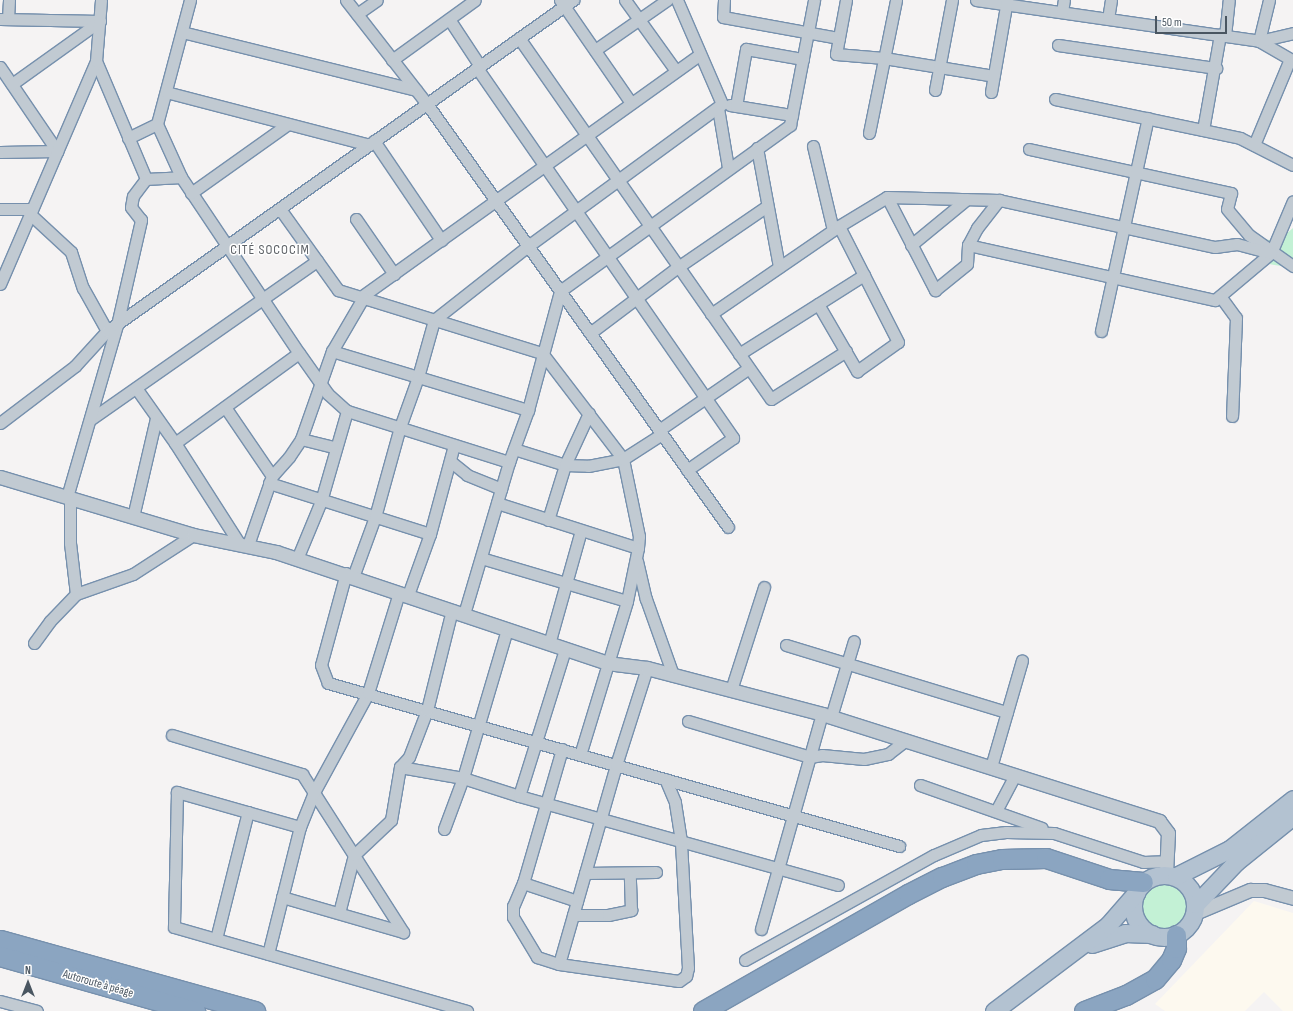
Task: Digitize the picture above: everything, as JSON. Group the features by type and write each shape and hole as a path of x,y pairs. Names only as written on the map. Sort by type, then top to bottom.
{"highway":[{"path":"703,1011 908,894 942,877 976,864 1002,859 1046,858 1109,879 1140,887"},
{"path":"1084,1011 1126,995 1155,979 1171,960 1176,948 1176,935"},
{"path":"0,940 254,1011"},
{"name":"Autoroute à péage","path":"0,956 195,1011"}],"main road":[{"path":"994,1011 1116,918 1140,887 1150,878 1230,849 1293,799"},
{"path":"1078,948 1125,932 1152,934 1166,937 1176,935 1191,922 1195,909 1236,862 1293,816"},
{"path":"1170,870 1190,889 1195,909"},
{"path":"1140,887 1133,902 1136,919 1152,934"}],"street":[{"path":"9,0 4,19 100,22"},
{"path":"0,284 96,61 101,0"},
{"path":"190,0 157,124 181,177 299,353 328,394 347,411 509,462"},
{"path":"346,0 427,104 728,528"},
{"path":"357,14 377,0"},
{"path":"392,60 475,0"},
{"path":"625,0 676,71"},
{"path":"595,50 667,0"},
{"path":"677,0 720,106 728,168"},
{"path":"724,0 723,17 839,38"},
{"path":"339,913 354,855 391,820 400,767 409,757 427,710 458,612 481,558 509,462 528,410 542,353 560,291 728,168 790,125 814,0"},
{"path":"846,0 836,54 884,58 994,76"},
{"path":"869,133 896,0"},
{"path":"935,90 952,0"},
{"path":"976,0 1006,2 1062,12 1258,41 1293,33"},
{"path":"1062,12 1064,0"},
{"path":"1108,19 1111,0"},
{"path":"1203,130 1230,0"},
{"path":"1258,41 1269,0"},
{"path":"0,423 75,366 112,328 479,67 566,2 595,50 631,103"},
{"path":"991,92 1006,2"},
{"path":"449,19 479,67 576,211 733,438 687,470"},
{"path":"12,84 100,22"},
{"path":"182,32 416,90"},
{"path":"519,38 771,399 846,351"},
{"path":"1254,145 1292,60 1258,41"},
{"path":"1058,45 1216,68"},
{"path":"736,106 746,49 803,59"},
{"path":"243,544 270,480 289,457 300,439 332,351 362,298 700,54"},
{"path":"96,61 146,179"},
{"path":"0,67 57,150"},
{"path":"166,92 288,124 372,143 441,240"},
{"path":"1055,99 1240,138 1293,165"},
{"path":"792,116 736,106 720,106 528,246 434,320 418,377 400,427 375,518 350,575 321,665 328,683 427,710 899,846"},
{"path":"1101,331 1148,118"},
{"path":"128,138 157,124"},
{"path":"192,193 288,124"},
{"path":"813,146 836,228 864,275 898,342 857,371 818,304"},
{"path":"757,148 779,267"},
{"path":"1029,149 1231,193 1227,209 1249,234 1271,253 1293,266"},
{"path":"0,152 57,150"},
{"path":"76,594 70,543 69,498 91,419 112,328 141,220 131,205 132,196 146,179 181,177"},
{"path":"711,314 836,228 887,197 999,200 1215,247 1237,244 1271,253"},
{"path":"887,197 935,290 967,264 968,246 977,228 999,200"},
{"path":"911,244 967,199"},
{"path":"968,246 1215,300 1271,253 1293,202"},
{"path":"590,333 678,267 767,206"},
{"path":"0,209 31,211 69,249 83,288 112,328"},
{"path":"280,209 338,290 542,353 589,413 623,460 639,536 637,552 627,601 580,755"},
{"path":"356,219 394,274"},
{"path":"91,419 317,261"},
{"path":"739,354 864,275"},
{"path":"1220,296 1236,318 1232,416"},
{"path":"332,351 528,410"},
{"path":"175,443 299,353"},
{"path":"514,449 565,465 588,466 623,460 705,398 749,368"},
{"path":"136,388 243,544"},
{"path":"225,407 270,480 321,501 430,534"},
{"path":"297,559 321,501 347,411"},
{"path":"548,520 565,465 589,413"},
{"path":"133,517 156,418"},
{"path":"300,439 336,448"},
{"path":"268,954 300,827 314,794 368,694 403,594 430,534 454,445"},
{"path":"450,461 467,475 501,489"},
{"path":"0,477 193,535 243,544 350,575 607,663 647,668 826,715 1159,821 1168,833 1170,870 1054,833 920,785"},
{"path":"497,503 582,530 637,552"},
{"path":"549,644 582,530"},
{"path":"34,643 50,621 76,594 133,574 193,535"},
{"path":"637,552 646,599 673,675"},
{"path":"481,558 566,585 627,601"},
{"path":"731,690 764,587"},
{"path":"444,828 462,778 507,629"},
{"path":"761,928 810,758 847,664 854,641"},
{"path":"786,645 1007,712"},
{"path":"519,796 565,649"},
{"path":"991,767 1022,660"},
{"path":"559,964 616,765 647,668"},
{"path":"688,721 810,758 822,755 864,759 888,754 906,740"},
{"path":"172,734 302,774 403,932 282,896"},
{"path":"562,749 523,883 513,906 513,917 538,957 559,964 679,981 686,976 688,968 681,841 675,802 665,779"},
{"path":"400,767 462,778 546,804 838,885"},
{"path":"996,811 1015,775"},
{"path":"300,827 177,792 174,927 467,1011"},
{"path":"216,940 248,812"},
{"path":"745,960 960,842 981,835 1006,832 1054,833"},
{"path":"585,873 656,872"},
{"path":"572,915 608,915 631,910 630,873"},
{"path":"523,883 576,901"},
{"path":"1195,909 1250,890 1264,890 1293,898"},
{"path":"4,1005 37,1011"}],"shaded area":[{"path":"1254,901 1293,913 1293,1011 1283,1011 1264,992 1245,1011 1165,1011 1155,1004"}],"green space":[{"path":"1293,228 1293,268 1269,264 1260,251 1263,239 1278,241"},
{"path":"1164,879 1174,881 1183,887 1189,896 1191,906 1189,916 1183,925 1174,931 1164,933 1154,931 1145,925 1139,916 1137,906 1139,896 1145,887 1154,881"}],"district":[{"name":"CITÉ SOCOCIM","path":"270,250"}]}
